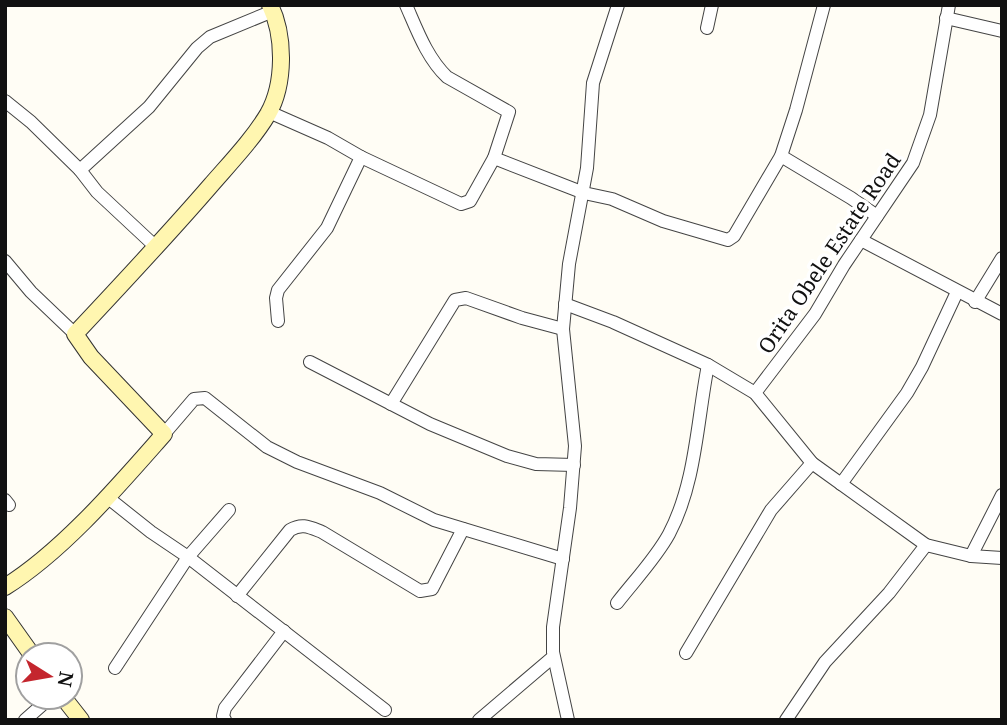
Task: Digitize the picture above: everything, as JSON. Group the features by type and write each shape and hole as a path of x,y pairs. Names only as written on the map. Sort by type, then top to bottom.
{"street":[{"path":"269,112 461,204 470,201 477,193 494,158 509,112 447,77 440,70 428,52 406,5"},
{"path":"568,720 564,691 554,657 553,626 574,465 574,425 563,329 569,264 584,193 593,83 618,5"},
{"path":"707,28 712,5"},
{"path":"494,158 584,193 604,196 663,221 728,240 734,236 781,156 824,5"},
{"path":"75,334 157,247 242,149 269,112 281,71 282,51 272,8 210,37 197,48 149,107 80,170"},
{"path":"947,12 1002,31"},
{"name":"Orita Obele Estate Road","path":"755,393 815,314 913,163 930,115 947,12"},
{"path":"5,101 31,122 106,200 157,247"},
{"path":"781,156 877,216"},
{"path":"278,321 275,298 278,290 327,228 361,157"},
{"path":"861,240 1002,314"},
{"path":"975,302 1002,258"},
{"path":"5,261 31,292 75,334 98,365 164,434"},
{"path":"841,484 922,367 957,292"},
{"path":"391,404 448,308 459,298 563,329"},
{"path":"565,304 613,322 708,366 755,393 812,463 926,545 971,556 1002,558"},
{"path":"310,362 430,424 507,456 536,464 574,465"},
{"path":"617,603 667,537 678,516 691,463 708,366"},
{"path":"5,587 49,553 107,497 194,399 205,398 267,447 297,462 380,493 434,520 563,559"},
{"path":"686,653 771,510 812,463"},
{"path":"971,556 1002,495"},
{"path":"107,497 385,710"},
{"path":"115,668 188,557 229,510"},
{"path":"237,596 296,526 305,525 322,532 420,591 432,589 463,529"},
{"path":"786,720 825,662 889,593 926,545"},
{"path":"5,617 22,641"},
{"path":"225,720 225,708 284,631"},
{"path":"479,720 554,657"}]}
